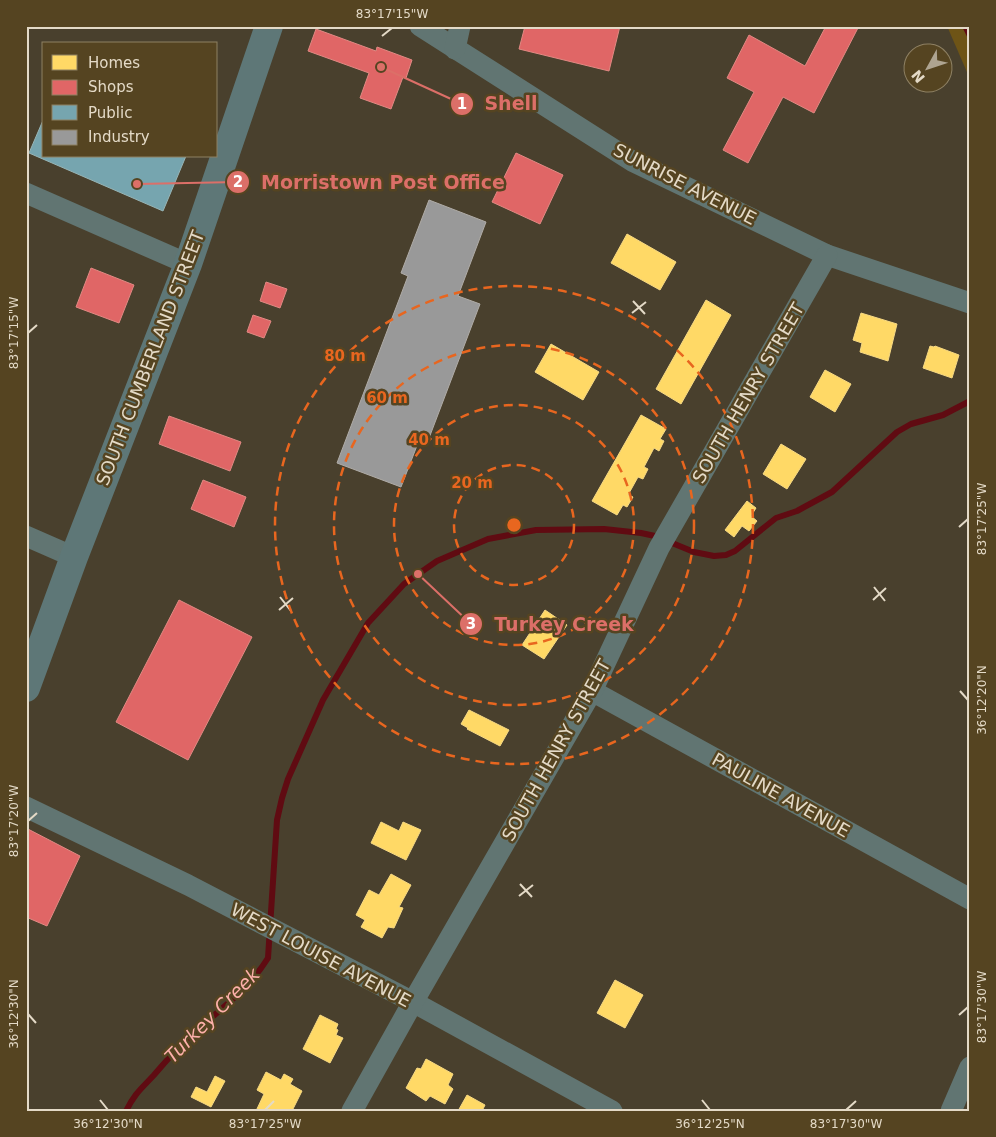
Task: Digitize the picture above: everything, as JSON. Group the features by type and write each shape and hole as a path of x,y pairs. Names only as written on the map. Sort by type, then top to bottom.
{"main road":[{"name":"SOUTH CUMBERLAND STREET","path":"26,688 74,557 188,264 269,26"}],"street":[{"name":"SUNRISE AVENUE","path":"420,26 632,161 827,255 970,303"},
{"path":"454,49 460,26"},
{"path":"26,194 188,264"},
{"name":"SOUTH HENRY STREET","path":"352,1111 592,691 660,548 827,255"},
{"path":"26,536 74,557"},
{"name":"PAULINE AVENUE","path":"592,691 970,899"},
{"name":"WEST LOUISE AVENUE","path":"26,807 188,885 413,1002 612,1111"},
{"path":"951,1111 970,1067"}],"shaded area":[{"path":"947,26 970,26 970,79 954,42"}],"building: Homes":[{"path":"627,234 676,262 660,290 611,263"},
{"path":"706,300 731,315 681,404 656,389"},
{"path":"861,313 897,324 888,361 860,352 862,343 853,340"},
{"path":"551,344 599,372 583,400 535,372"},
{"path":"930,346 959,355 952,378 923,368"},
{"path":"825,370 851,384 835,412 810,397"},
{"path":"641,415 666,429 660,439 664,441 659,451 654,448 644,467 648,469 643,479 638,477 628,495 633,497 627,507 623,505 617,515 592,501"},
{"path":"781,444 806,459 787,489 763,474"},
{"path":"747,501 756,508 751,516 757,521 749,531 742,526 734,537 725,530"},
{"path":"545,610 567,625 544,659 522,645"},
{"path":"469,710 509,730 500,746 461,724"},
{"path":"381,822 399,831 403,822 421,830 406,860 371,843"},
{"path":"391,874 411,885 399,907 403,908 394,928 388,927 382,938 361,927 365,920 356,915 369,890 379,895"},
{"path":"615,980 643,995 625,1028 597,1013"},
{"path":"320,1015 338,1024 336,1035 343,1038 330,1063 303,1049"},
{"path":"426,1059 453,1074 448,1085 453,1089 445,1104 430,1096 426,1101 406,1088 417,1068 421,1069"},
{"path":"266,1072 281,1080 284,1074 293,1079 290,1084 302,1091 292,1111 256,1111 264,1094 257,1090"},
{"path":"215,1076 225,1081 211,1107 191,1097 196,1087 207,1092"},
{"path":"467,1095 485,1105 482,1111 458,1111"}],"building: Shops":[{"path":"525,26 620,26 609,71 519,49"},
{"path":"826,26 859,26 814,113 783,97 748,163 723,150 754,92 727,78 749,35 805,66"},
{"path":"316,29 376,51 377,47 412,60 406,78 403,77 391,109 360,98 369,73 308,51"},
{"path":"516,153 563,175 540,224 492,202"},
{"path":"91,268 134,285 119,323 76,307"},
{"path":"266,282 287,289 280,308 260,301"},
{"path":"253,315 271,321 264,338 247,332"},
{"path":"169,416 241,442 230,471 159,444"},
{"path":"203,480 246,497 234,527 191,509"},
{"path":"179,600 252,637 188,760 116,722"},
{"path":"26,828 80,856 47,926 26,917"}],"building: Public":[{"path":"42,123 42,158 185,158 163,211 29,153"}],"building: Industry":[{"path":"429,200 486,222 458,296 480,304 426,446 418,443 401,487 337,463 408,276 401,273"}],"waterway":[{"name":"Turkey Creek","path":"965,26 970,36"},
{"name":"Turkey Creek","path":"126,1111 138,1092 175,1051 245,987 268,958 277,820 288,779 323,700 368,623 404,584 437,561 488,539 536,530 604,529 641,533 655,536 694,552 714,556 726,555 735,551 776,518 797,511 832,492 897,432 911,424 943,415 970,401"}],"place":[{"name":"Shell","path":"381,67"},
{"name":"Morristown Post Office","path":"137,184"},
{"name":"Turkey Creek","path":"418,574"}]}
